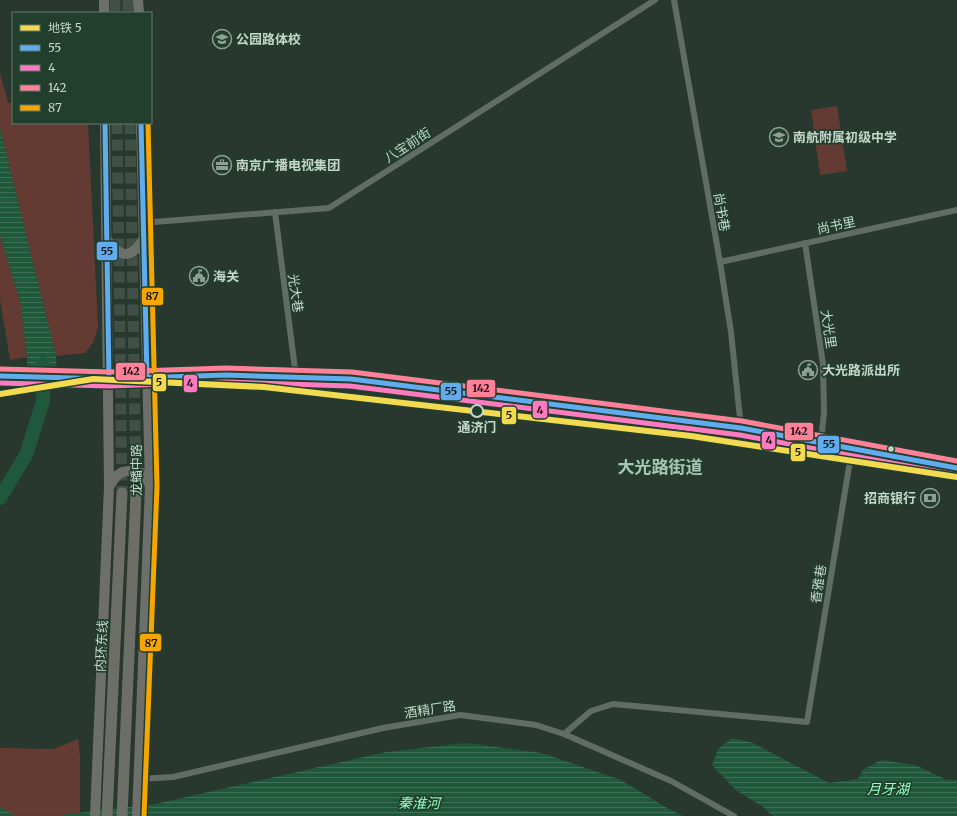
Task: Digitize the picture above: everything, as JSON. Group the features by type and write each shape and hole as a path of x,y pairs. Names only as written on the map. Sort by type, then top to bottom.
{"highway":[{"name":"内环东线","path":"108,800 122,493"},
{"path":"122,816 136,493"},
{"path":"123,797 127,816"},
{"path":"104,816 108,800"},
{"path":"107,816 108,800"}],"main road":[{"path":"104,0 104,12"},
{"path":"138,0 139,12"},
{"name":"龙蟠中路","path":"95,816 109,487 105,124"},
{"name":"龙蟠中路","path":"137,816 150,486 140,124"},
{"path":"107,240 113,249 123,254 129,254 137,249 143,240"},
{"path":"0,376 109,379"},
{"path":"109,487 118,473 126,471 142,473 150,486"}],"street":[{"name":"八宝前街","path":"142,223 330,208 655,0"},
{"name":"尚书巷","path":"674,0 720,262 741,428"},
{"name":"尚书里","path":"720,262 957,210"},
{"name":"光大巷","path":"275,212 296,377"},
{"name":"大光里","path":"805,243 823,364 824,412 821,443"},
{"path":"109,379 226,375 351,379 741,428 957,468"},
{"name":"香雅巷","path":"564,734 591,711 614,704 807,722 852,449"},
{"name":"酒精厂路","path":"138,779 172,777 383,728 460,715 536,725 564,734 671,781 734,816"}],"shaded area":[{"path":"0,73 8,103 12,102 12,124 88,124 98,327 93,343 85,353 56,356 0,128"},
{"path":"837,106 847,171 820,175 811,110"},
{"path":"0,235 21,305 27,357 10,360 0,299"},
{"path":"78,739 80,755 80,816 0,816 0,748 53,749"}],"water":[{"path":"0,128 56,356 57,377 27,377 27,357 21,305 0,235"},
{"name":"月牙湖","path":"732,738 753,743 829,783 858,779 863,770 881,760 915,765 947,780 957,780 957,816 773,816 763,807 736,790 712,765 718,749"},
{"name":"秦淮河","path":"466,743 542,753 621,780 683,816 0,816 0,807 14,815 61,815 155,804 386,752"}],"waterway":[{"path":"0,498 26,455 43,401 43,364"}],"tunnel":[{"path":"115,0 115,12"},
{"path":"128,0 128,12"},
{"path":"117,124 122,493"},
{"path":"130,124 136,493"}],"metro line":[{"name":"5","path":"0,394 93,379 264,387 691,436 957,477"}],"transit line":[{"name":"55","path":"105,124 109,379"},
{"name":"55","path":"141,124 147,378"},
{"name":"87","path":"144,816 157,486 148,124"},
{"name":"142","path":"0,369 109,372 226,368 352,372 742,421 957,461"},
{"name":"55","path":"0,376 109,379 226,375 351,379 741,428 957,468"},
{"name":"4","path":"0,383 109,386 226,382 350,386 740,435 956,475"}],"place":[{"name":"公园路体校","path":"222,39"},
{"name":"南航附属初级中学","path":"779,137"},
{"name":"南京广播电视集团","path":"222,165"},
{"name":"海关","path":"199,276"},
{"name":"大光路派出所","path":"808,370"},
{"name":"通济门","path":"477,411"},
{"name":"招商银行","path":"930,498"}],"district":[{"name":"大光路街道","path":"660,467"}]}
